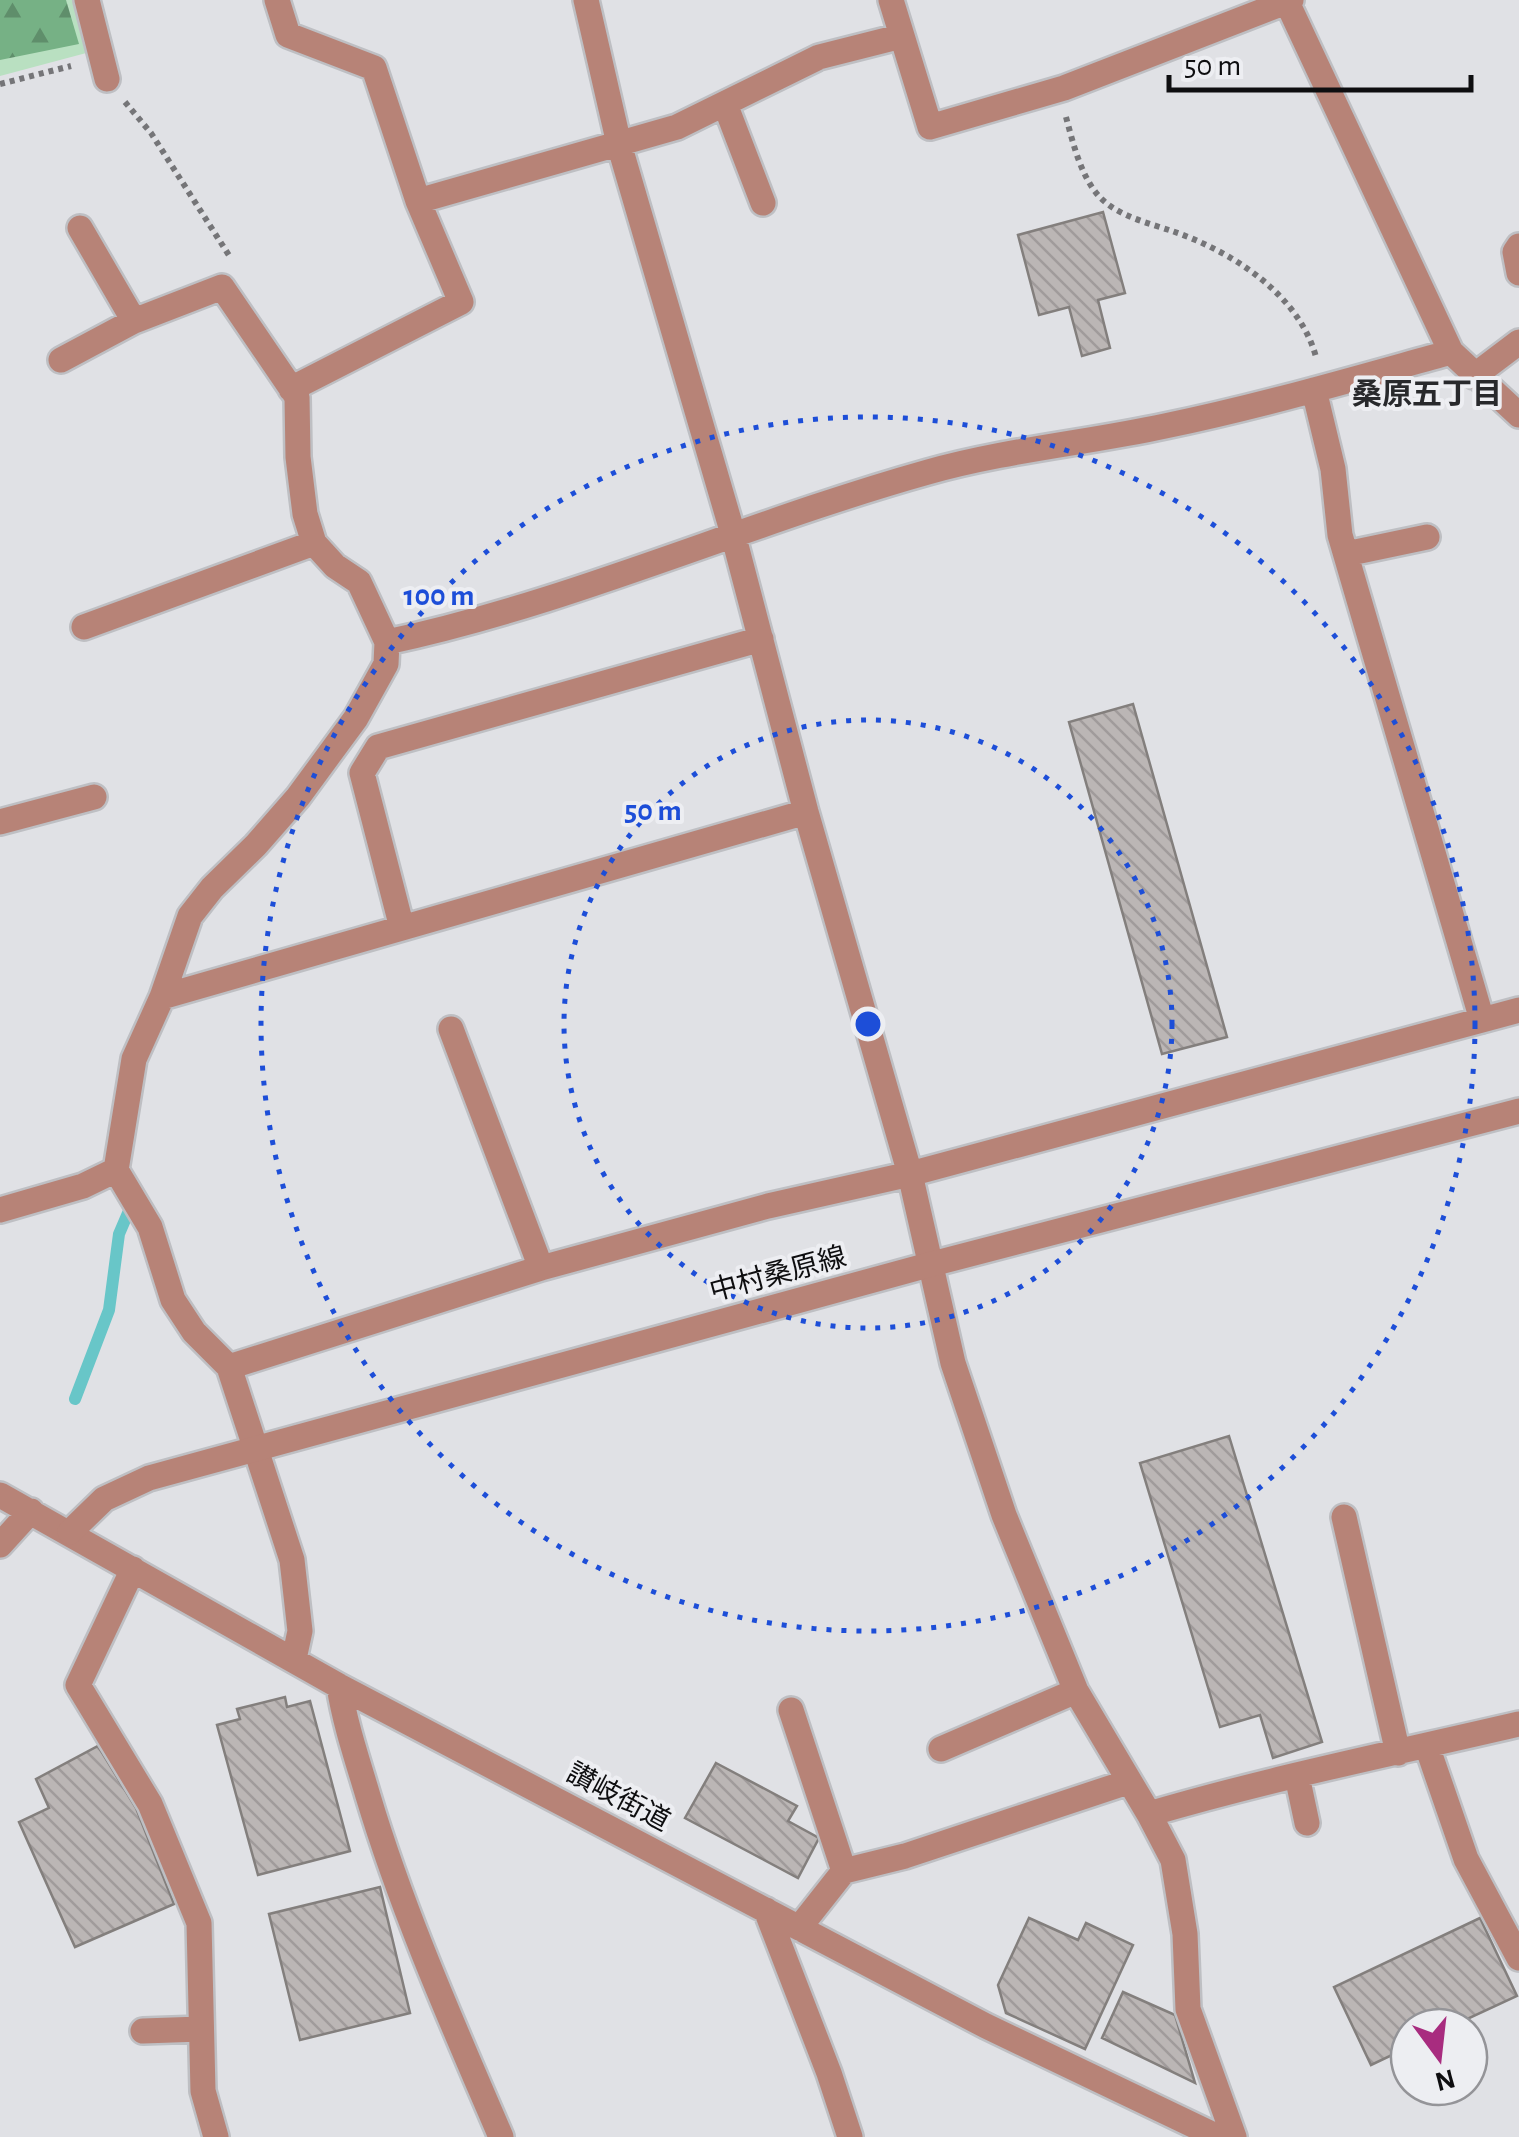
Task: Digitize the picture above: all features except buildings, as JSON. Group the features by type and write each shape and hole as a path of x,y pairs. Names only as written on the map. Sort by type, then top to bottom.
{"street":[{"path":"87,0 104,68"},
{"path":"278,0 288,35 374,68 418,201 462,302 291,389"},
{"path":"586,0 618,144 733,534 806,812 910,1174 953,1363 1035,1597 1076,1691 1172,1860 1185,1934 1188,2009 1234,2137"},
{"path":"891,0 930,128 1059,89 1288,0 1451,352 1519,414"},
{"path":"418,201 678,127 820,57 902,36"},
{"path":"725,104 763,204"},
{"path":"80,228 134,321"},
{"path":"1519,246 1515,252 1519,273"},
{"path":"62,360 134,321 222,287 297,398 298,457 305,514 314,543 335,566 359,582 386,642 386,664 356,718 298,797 190,916 162,998 134,1060 116,1170 150,1227 173,1300 194,1332 229,1367 292,1560 300,1631 294,1660"},
{"path":"1474,376 1519,342"},
{"path":"386,642 462,626 930,471 1019,450 1163,427 1451,352"},
{"path":"1319,388 1340,536 1482,1020"},
{"path":"1346,554 1428,537"},
{"path":"84,627 314,543"},
{"path":"402,928 362,772 378,746 760,639"},
{"path":"0,822 94,798"},
{"path":"162,998 806,812"},
{"path":"229,1367 541,1268 768,1206 910,1174 1519,1010"},
{"path":"451,1029 541,1268"},
{"name":"中村桑原線","path":"70,1532 104,1499 149,1478 932,1264 1519,1111"},
{"path":"0,1210 82,1186 116,1170"},
{"name":"讃岐街道","path":"0,1495 339,1686 986,2026 1203,2134"},
{"path":"0,1545 31,1511"},
{"path":"1344,1518 1398,1753"},
{"path":"134,1568 78,1684 150,1804 198,1923 204,2091 216,2137"},
{"path":"339,1686 380,1837 414,1931 501,2137"},
{"path":"941,1749 1076,1691"},
{"path":"791,1710 844,1871"},
{"path":"1149,1814 1259,1782 1519,1724"},
{"path":"1427,1746 1466,1859 1519,1958"},
{"path":"1297,1776 1307,1823"},
{"path":"799,1928 844,1871 904,1856 1128,1782"},
{"path":"766,1910 830,2073 850,2137"},
{"path":"143,2031 202,2029"}],"path":[{"path":"0,84 104,68 151,133 235,265"},
{"path":"1059,89 1081,166 1099,197 1136,220 1176,232 1212,249 1265,282 1295,311 1311,340 1319,388"}],"green space":[{"path":"0,0 76,0 90,52 0,76"},
{"path":"0,0 66,0 79,44 0,60"}],"waterway":[{"path":"75,1399 109,1310 119,1234 128,1213"}],"district":[{"name":"桑原五丁目","path":"1427,395"}]}
